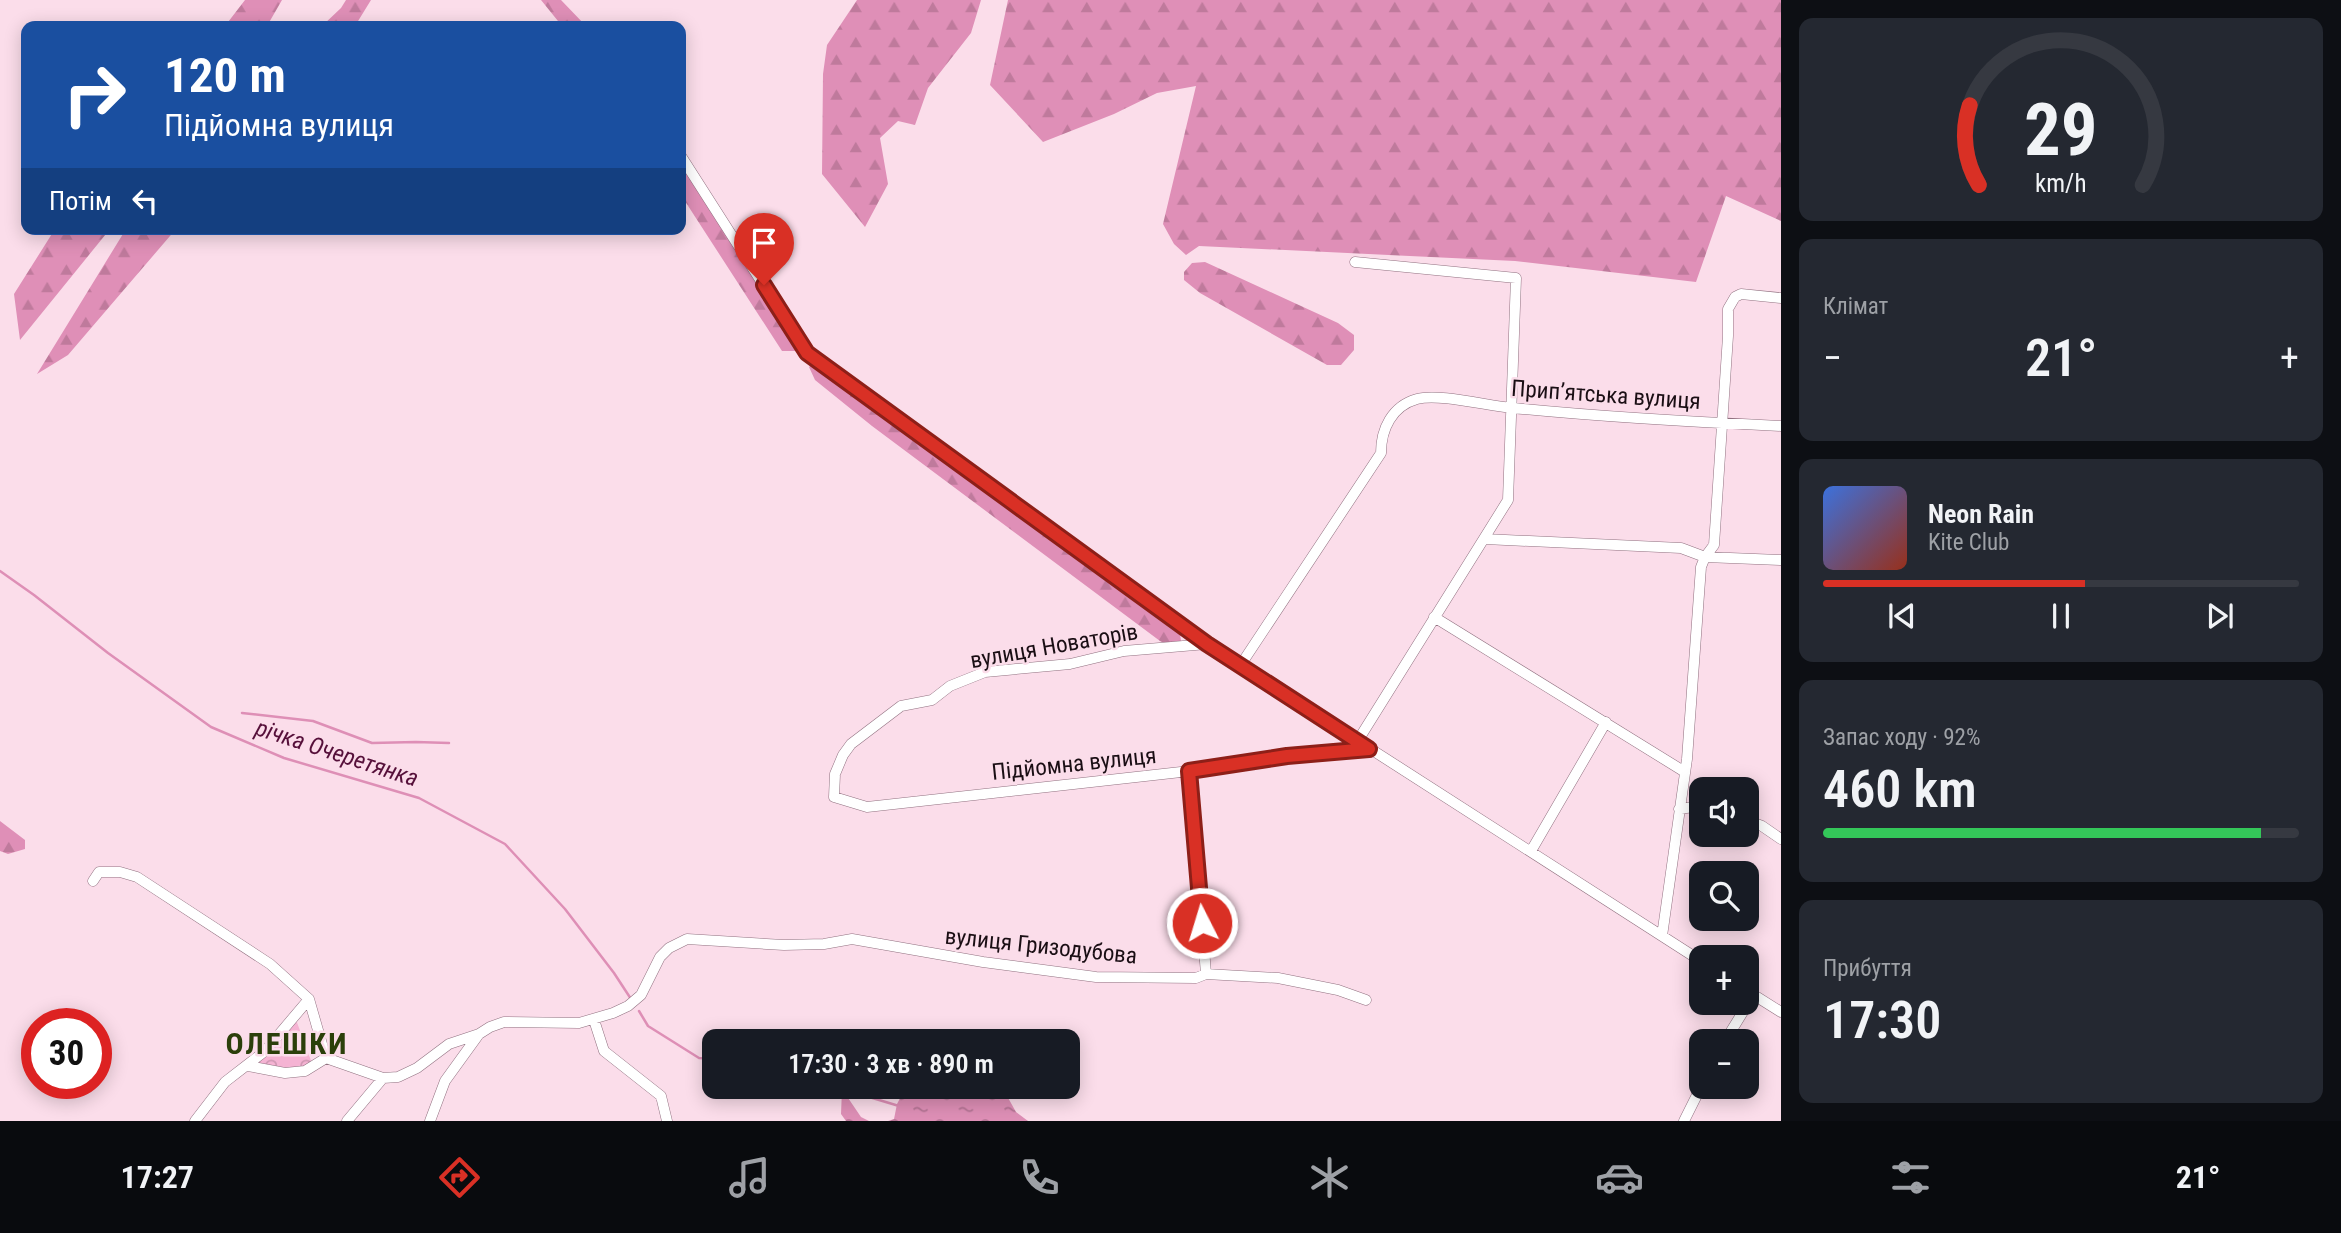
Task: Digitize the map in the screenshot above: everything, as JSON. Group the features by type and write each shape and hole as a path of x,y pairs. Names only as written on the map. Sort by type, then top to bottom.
{"street":[{"path":"686,164 807,353 1207,644 1689,954"},
{"path":"1355,262 1516,278 1508,500 1357,742"},
{"path":"1661,936 1685,772 1702,567 1704,557 1714,545 1728,309 1730,302 1741,295 1781,298"},
{"name":"Прип’ятська вулиця","path":"1240,666 1381,453 1381,439 1389,419 1407,403 1428,398 1511,408 1781,426"},
{"path":"1485,540 1681,548 1704,557 1781,560"},
{"path":"1434,617 1685,772"},
{"name":"вулиця Новаторів","path":"867,807 835,797 835,774 851,744 901,706 932,700 950,686 985,672 1070,664 1124,651 1207,644"},
{"path":"1531,851 1606,722"},
{"name":"Підйомна вулиця","path":"867,807 1189,771 1287,756 1369,749"},
{"path":"1189,771 1206,974"},
{"path":"1679,809 1689,808"},
{"path":"1759,825 1781,839"},
{"path":"93,881 99,872 120,872 137,877 270,964 309,999 326,1058"},
{"name":"вулиця Гризодубова","path":"383,1078 398,1077 417,1068 449,1044 504,1022 579,1023 628,1006 641,995 660,957 669,948 687,939 784,945 824,944 852,939 983,962 1096,977 1196,978 1206,974 1278,978 1338,989 1366,1000"},
{"path":"1759,998 1781,1012"},
{"path":"195,1121 225,1082 265,1051 309,999"},
{"path":"594,1020 604,1051 661,1096 667,1121"},
{"path":"430,1121 445,1081 479,1034"},
{"path":"248,1066 285,1073 305,1071 326,1058"},
{"path":"326,1058 383,1078 347,1121"},
{"path":"1684,1121 1695,1099"}],"green space":[{"path":"245,0 282,0 270,21 229,21"},
{"path":"346,0 371,0 358,21 327,21"},
{"path":"541,0 561,0 581,21 558,21"},
{"path":"857,0 981,0 971,33 928,88 915,125 898,121 880,138 888,184 865,227 822,174 823,74 827,45"},
{"path":"1008,0 1781,0 1781,221 1726,196 1696,282 1515,261 1199,246 1186,255 1174,244 1163,224 1196,86 1157,93 1114,114 1043,142 990,85"},
{"path":"686,170 800,351 782,351 686,203"},
{"path":"51,235 105,235 20,340 14,294"},
{"path":"122,235 171,235 68,355 37,374"},
{"path":"1205,262 1338,323 1354,335 1354,350 1341,365 1327,365 1200,293 1184,280 1184,272 1192,263"},
{"path":"812,364 823,367 1163,619 1180,632 1181,642 1170,646 1160,641 872,426 815,380 809,367"},
{"path":"0,821 25,840 25,849 8,854 0,851"},
{"path":"295,1017 313,1066 305,1071 248,1066"}],"water":[{"path":"842,1099 849,1099 861,1117 869,1121 846,1121 841,1114"},
{"path":"900,1099 1009,1099 1016,1112 1028,1121 888,1121 894,1119"}],"waterway":[{"name":"річка Очеретянка","path":"0,571 211,727 284,758 419,798 505,844 565,909 631,999"},
{"path":"242,713 313,721 372,743 449,743"},
{"name":"річка Очеретянка","path":"639,1011 648,1026 702,1058"},
{"name":"річка Очеретянка","path":"876,1099 899,1106"}],"district":[{"name":"ОЛЕШКИ","path":"287,1043"}],"route":[{"path":"764,285 807,353 1207,644 1369,749 1287,756 1189,771 1202,923"}]}
